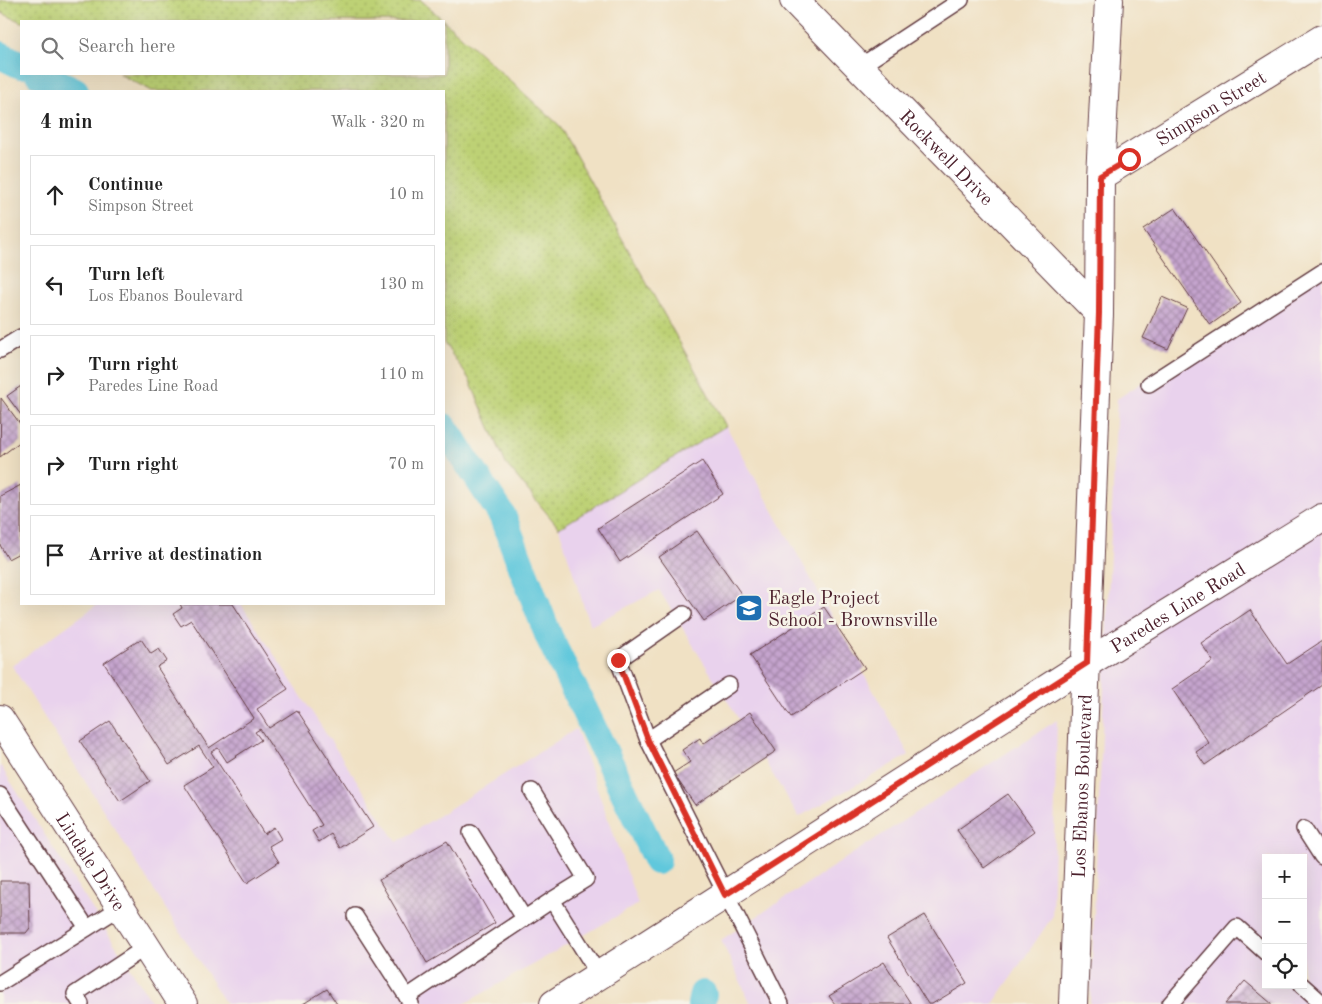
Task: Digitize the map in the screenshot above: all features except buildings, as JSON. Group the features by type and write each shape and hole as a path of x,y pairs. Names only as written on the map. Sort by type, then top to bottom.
{"street":[{"name":"Rockwell Drive","path":"794,0 1099,313"},
{"name":"Los Ebanos Boulevard","path":"1073,1004 1099,313 1100,176 1109,0"},
{"name":"Simpson Street","path":"1100,176 1322,39"},
{"name":"Paredes Line Road","path":"554,1004 1087,663 1322,518"},
{"name":"Lindale Drive","path":"0,718 182,1004"}],"lane":[{"path":"859,67 961,0"},
{"path":"1149,384 1322,272"},
{"path":"0,350 20,338"},
{"path":"684,614 618,660 648,740 781,1004"},
{"path":"648,740 729,685"},
{"path":"355,916 409,1000 524,918 586,879 532,791"},
{"path":"0,795 87,928"},
{"path":"1304,828 1322,857"},
{"path":"471,833 524,918"},
{"path":"552,900 599,975"},
{"path":"1,982 121,907"},
{"path":"1170,1004 1237,927 1262,949"},
{"path":"82,1004 75,994 146,947"},
{"path":"1306,989 1322,1003"}],"shaded area":[{"path":"1322,265 1322,1004 1090,1004 1117,399"},
{"name":"Eagle Project School - Brownsville","path":"726,426 909,755 799,817 659,590 590,626 559,528"},
{"path":"97,605 242,605 397,842 576,729 638,904 464,1004 226,1004 12,666"},
{"path":"1057,720 1052,917 993,1004 751,1004 721,940"},
{"path":"0,765 153,1004 0,1004"}],"green space":[{"path":"0,0 421,0 443,20 20,20 20,22 0,12"},
{"path":"445,22 559,125 726,426 559,528 506,464 469,379 445,344 445,90 150,90 121,75 445,75"}],"waterway":[{"path":"0,55 20,65"},
{"path":"41,75 73,90"},
{"path":"445,429 502,515 549,637 657,861"},
{"path":"701,1004 703,994"}],"place":[{"name":"Eagle Project School - Brownsville","path":"749,608"}],"route":[{"path":"618,660 648,740 725,895 1087,663 1099,313 1100,176 1129,159"}]}
